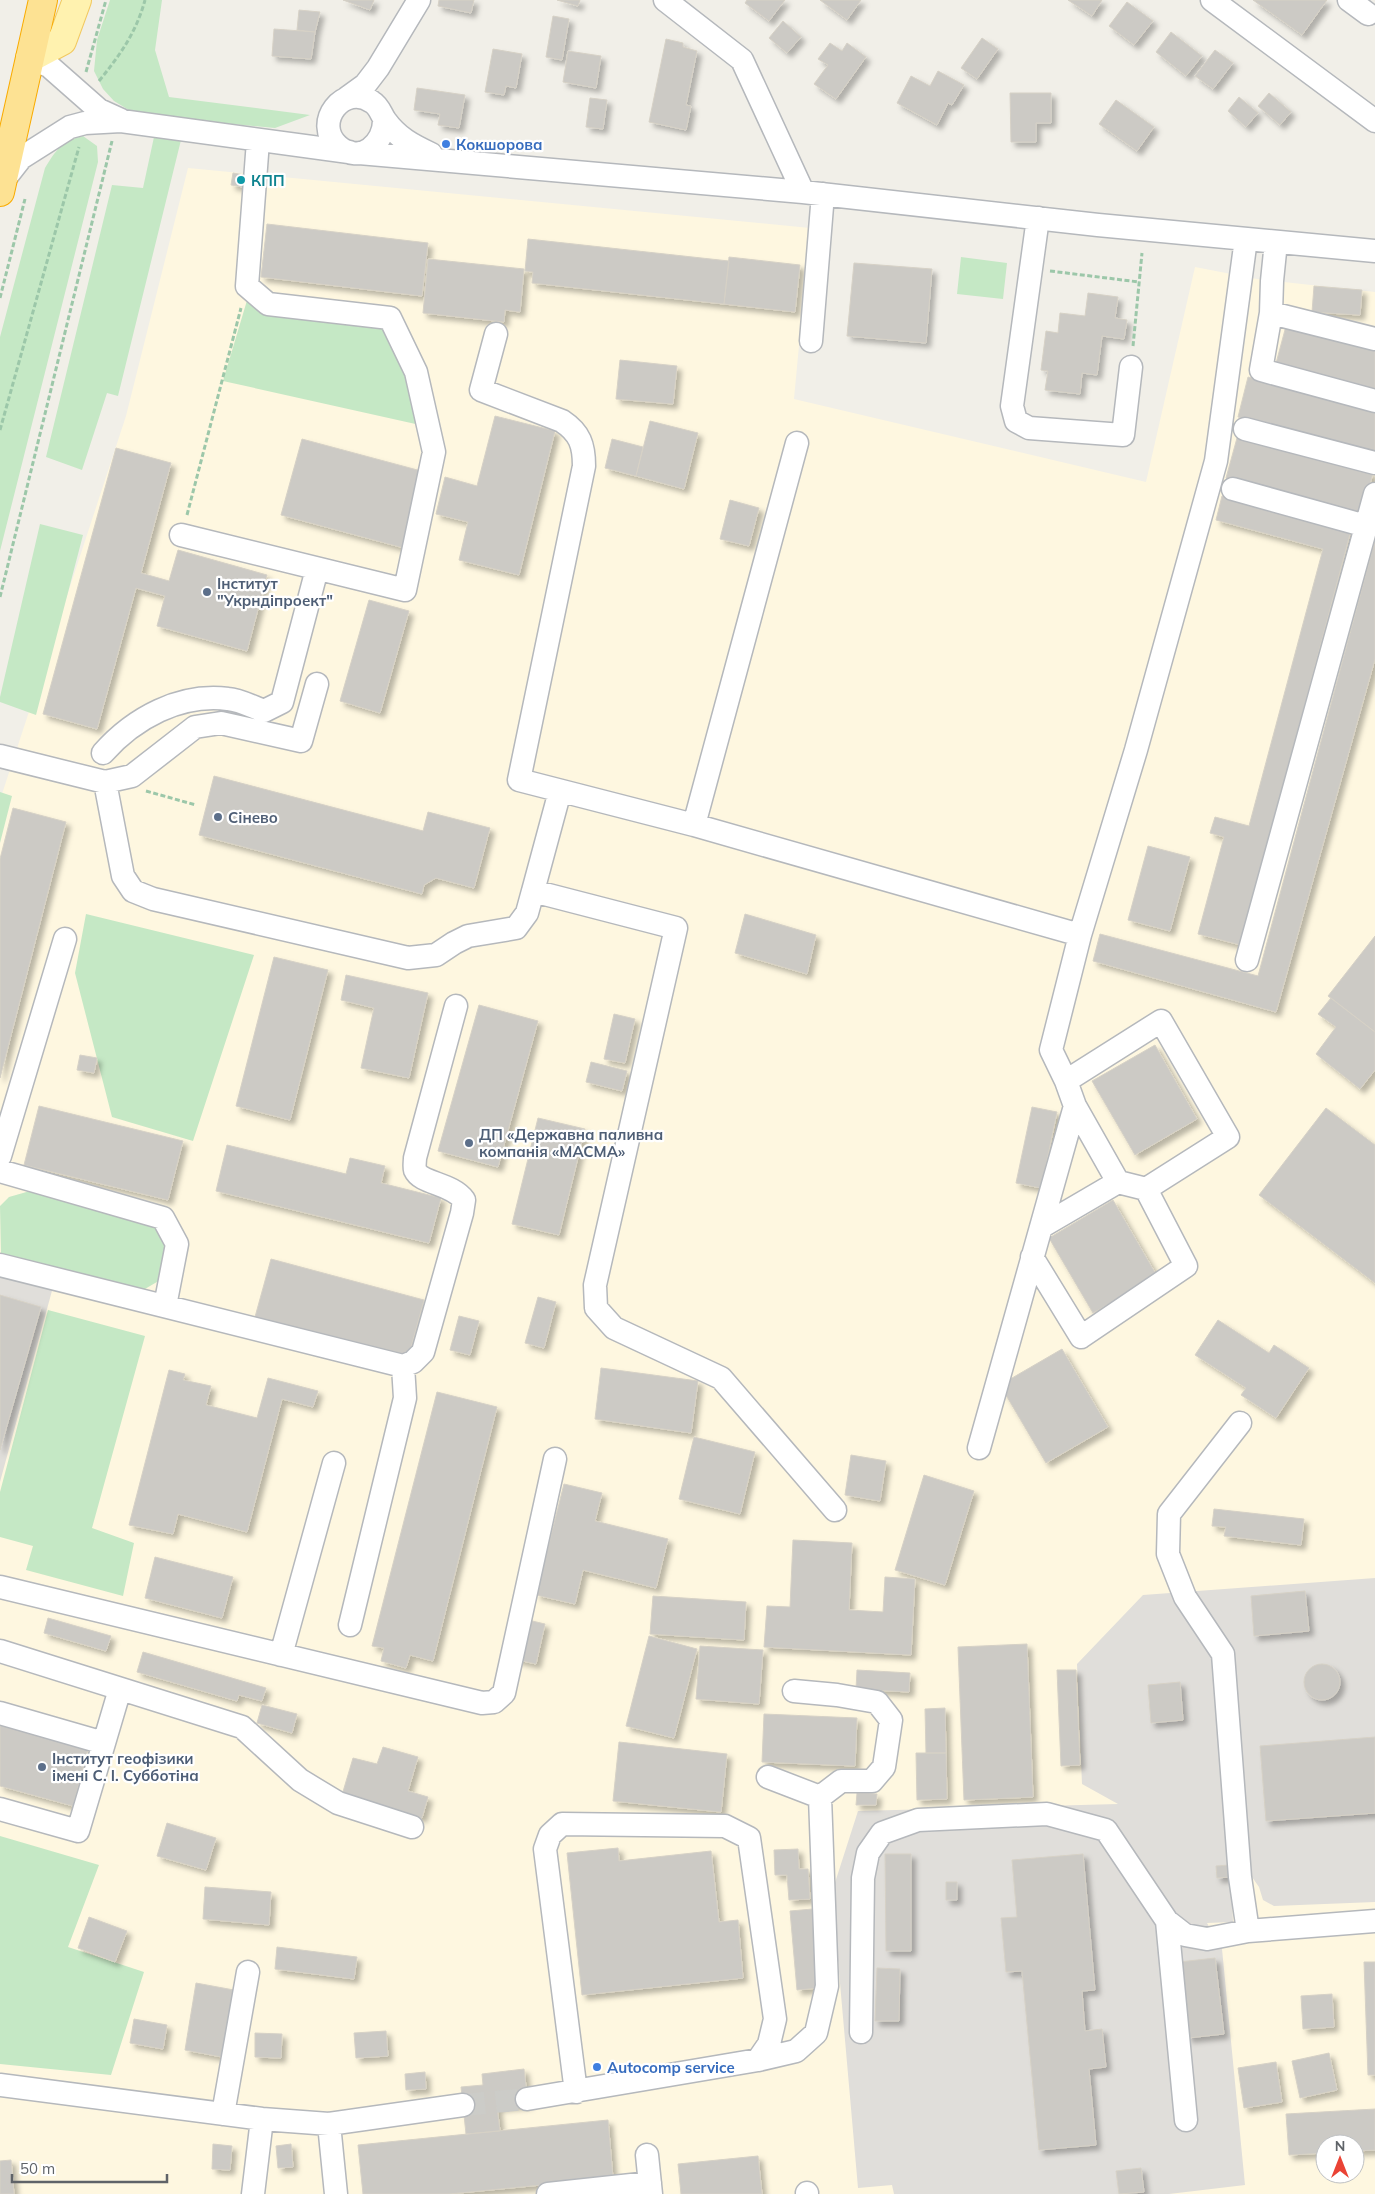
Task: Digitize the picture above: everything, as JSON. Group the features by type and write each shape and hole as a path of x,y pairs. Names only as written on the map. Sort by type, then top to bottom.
{"highway":[{"path":"9,190 30,58 43,0"}],"main road":[{"path":"30,58 62,41 77,0"}],"street":[{"path":"287,144 308,132 330,114 334,108 365,85 378,68 419,0"},
{"path":"665,0 742,60 813,193 811,341"},
{"path":"1212,0 1375,121"},
{"path":"1349,0 1368,14"},
{"path":"30,58 49,66 88,88 99,110 122,120"},
{"path":"330,114 328,126 331,137 338,146 354,152 368,150 376,145 384,128 376,89 378,68"},
{"path":"347,98 360,97 373,102 406,143 443,160"},
{"path":"9,190 21,158 70,128 85,123 122,120 258,141 354,152 813,193 1038,218 1375,251"},
{"path":"182,535 404,590 434,452 416,372 390,318 268,304 247,286 258,141"},
{"path":"1038,218 1012,406 1016,421 1029,428 1123,434 1131,367"},
{"path":"1118,1182 1075,1106 1066,1081 1051,1050 1080,935 1136,750 1216,461 1246,239"},
{"path":"1276,242 1271,313 1260,370 1375,401"},
{"path":"1271,313 1375,339"},
{"path":"496,334 481,390 562,421 573,429 580,438 584,450 584,466 519,780 694,825 1080,935"},
{"path":"1245,429 1375,464"},
{"path":"694,825 797,444"},
{"path":"1233,489 1366,526"},
{"path":"1247,960 1375,494"},
{"path":"102,753 112,742 157,710 191,700 228,698 264,711 282,702 317,569"},
{"path":"0,756 105,782 132,776 195,727 221,723 301,741 317,684"},
{"path":"105,782 123,876 133,891 153,899 408,958 436,955 454,942 468,936 496,933 516,928 527,913 560,790"},
{"path":"533,891 676,928 595,1285 596,1308 614,1328 721,1378 835,1510"},
{"path":"0,1156 65,939"},
{"path":"0,1265 403,1366 413,1362 423,1352 464,1200 458,1191 423,1179 415,1170 415,1158 456,1006"},
{"path":"1041,1227 1118,1182 1146,1189 1228,1137 1161,1021 1066,1081"},
{"path":"979,1448 1075,1106"},
{"path":"0,1171 163,1218 177,1244 165,1306"},
{"path":"1032,1257 1081,1337 1186,1266 1146,1189"},
{"path":"350,1625 405,1398 403,1366"},
{"path":"1240,1423 1169,1514 1168,1554 1185,1597 1223,1654 1240,1878 1248,1931"},
{"path":"0,1587 482,1703 494,1702 504,1694 554,1459"},
{"path":"281,1655 334,1463"},
{"path":"0,1651 242,1726 300,1780 338,1803 412,1827"},
{"path":"0,1809 78,1831 120,1689"},
{"path":"794,1691 837,1695 877,1702 891,1720 884,1766 872,1781 841,1781 820,1797"},
{"path":"0,1713 104,1743"},
{"path":"768,1777 820,1797"},
{"path":"527,2099 758,2060 796,2050 816,2033 827,1986 820,1797"},
{"path":"861,2032 863,1878 868,1853 882,1833 918,1820 1047,1814 1106,1830 1167,1921 1185,1935 1207,1939 1248,1931 1375,1921"},
{"path":"576,2092 546,1849 550,1836 562,1824 725,1826 749,1838 775,2019 769,2044 758,2060"},
{"path":"1167,1921 1186,2120"},
{"path":"224,2114 248,1972"},
{"path":"0,2085 262,2119 329,2124 463,2105"},
{"path":"253,2194 262,2119"},
{"path":"329,2124 336,2194"},
{"path":"548,2194 651,2188 647,2155"}],"path":[{"path":"88,88 106,0"},
{"path":"88,88 124,51 145,0"},
{"path":"0,597 111,143 122,120"},
{"path":"0,430 80,141"},
{"path":"0,298 9,190"},
{"path":"1131,367 1142,252"},
{"path":"1031,268 1139,282"},
{"path":"182,535 247,286"},
{"path":"132,776 148,793 196,805"}],"shaded area":[{"path":"188,168 810,228 794,399 1146,482 1195,267 1257,279 1375,292 1375,2194 0,2194 0,800 126,416"},
{"path":"0,1275 53,1287 0,1482"},
{"path":"1375,1578 1375,1902 1274,1906 1263,1900 1259,1887 1252,1877 1231,1878 1233,1922 1207,1923 1222,1949 1245,2185 1169,2194 894,2194 892,2185 858,2188 832,1892 858,1811 1118,1804 1082,1784 1077,1664 1143,1595"}],"green space":[{"path":"110,0 162,0 155,50 169,97 310,115 275,128 137,115 114,101 103,89 94,71 97,40"},
{"path":"83,136 97,146 98,162 0,551 0,337 45,168 60,147"},
{"path":"154,137 181,140 118,396 107,393 82,470 46,457 112,185 143,188"},
{"path":"961,257 1007,263 1003,299 957,294"},
{"path":"248,297 385,326 408,372 420,425 223,381"},
{"path":"40,524 83,535 36,715 0,702 0,697"},
{"path":"0,792 12,796 0,843"},
{"path":"86,914 254,955 193,1141 112,1117 75,973"},
{"path":"30,1191 145,1220 164,1232 171,1255 162,1279 138,1293 1,1255 0,1206 9,1197"},
{"path":"48,1310 145,1336 92,1528 134,1543 123,1596 26,1570 33,1546 0,1537 0,1492"},
{"path":"0,1836 99,1865 68,1947 144,1972 111,2075 0,2064"}],"building":[{"path":"343,0 374,0 370,10"},
{"path":"439,0 474,0 471,13 438,6"},
{"path":"557,0 580,0 578,6"},
{"path":"747,0 785,0 769,21 745,3"},
{"path":"820,0 861,0 847,20"},
{"path":"1068,0 1102,0 1092,16"},
{"path":"1253,0 1327,0 1302,35"},
{"path":"1127,2 1153,21 1134,45 1109,26"},
{"path":"299,10 320,12 315,32 297,30"},
{"path":"553,16 569,19 562,60 546,57"},
{"path":"783,21 801,37 787,53 769,38"},
{"path":"274,29 315,32 311,59 272,56"},
{"path":"1171,32 1202,56 1186,76 1156,52"},
{"path":"982,38 998,49 977,79 961,68"},
{"path":"666,39 683,43 683,47 697,51 686,105 691,106 686,130 649,122"},
{"path":"830,43 842,51 847,43 866,57 836,99 814,84 828,65 818,59"},
{"path":"493,49 522,54 516,88 506,86 504,95 485,92"},
{"path":"1215,50 1233,63 1213,89 1195,76"},
{"path":"568,51 601,56 596,88 563,82"},
{"path":"938,71 964,85 952,105 948,103 937,125 897,103 911,76 930,86"},
{"path":"417,88 465,95 459,128 438,125 440,114 414,110"},
{"path":"1010,93 1051,93 1051,123 1036,123 1036,142 1011,142"},
{"path":"1269,93 1291,112 1280,125 1258,106"},
{"path":"1239,97 1258,113 1246,127 1228,111"},
{"path":"590,98 607,100 603,129 586,127"},
{"path":"1116,100 1154,127 1137,151 1099,124"},
{"name":"КПП","path":"233,173 251,176 249,188 231,185"},
{"path":"267,224 428,243 422,296 261,277"},
{"path":"528,239 729,261 724,304 532,283 533,272 525,271"},
{"path":"729,257 800,265 795,312 724,304"},
{"path":"428,259 524,269 520,312 505,310 504,322 423,313"},
{"path":"854,263 932,269 926,343 847,336"},
{"path":"1314,286 1362,290 1360,315 1312,312"},
{"path":"1088,293 1118,297 1115,318 1127,320 1124,339 1102,336 1097,375 1082,373 1080,394 1045,390 1048,371 1041,370 1046,331 1058,333 1060,313 1085,316"},
{"path":"1286,326 1375,349 1375,393 1275,367"},
{"path":"620,360 677,366 673,404 616,399"},
{"path":"1248,377 1375,411 1375,453 1238,417"},
{"path":"495,416 555,431 519,575 459,560 468,522 436,514 445,477 477,486"},
{"path":"650,421 698,433 684,489 636,476"},
{"path":"1237,438 1373,473 1362,514 1226,478"},
{"path":"302,439 425,472 404,548 281,515"},
{"path":"612,439 643,447 636,476 605,468"},
{"name":"Інститут \"Укрндіпроект\"","path":"116,448 171,463 141,573 169,581 178,550 267,575 247,651 157,626 165,596 136,588 97,729 43,714"},
{"path":"1222,496 1351,530 1241,945 1198,934 1224,837 1210,833 1215,817 1249,826 1323,549 1216,520"},
{"path":"730,500 759,508 749,546 720,539"},
{"path":"1375,540 1375,659 1276,1012 1093,961 1100,934 1258,976"},
{"path":"369,600 409,611 380,713 340,701"},
{"path":"214,776 423,831 428,812 490,828 474,888 436,878 424,885 422,894 199,835"},
{"path":"13,808 66,822 0,1078 0,859"},
{"path":"1148,846 1190,857 1170,931 1128,920"},
{"path":"745,914 816,935 807,974 735,953"},
{"path":"1375,936 1375,1032 1328,996"},
{"path":"274,957 328,970 290,1120 236,1106"},
{"path":"346,975 428,993 409,1078 361,1068 374,1008 341,1000"},
{"path":"1331,998 1375,1032 1375,1070 1360,1089 1316,1054 1336,1027 1318,1014"},
{"path":"479,1005 538,1021 498,1167 438,1151"},
{"path":"614,1014 635,1019 625,1063 604,1059"},
{"path":"1155,1045 1197,1119 1135,1155 1092,1081"},
{"path":"80,1055 97,1058 94,1073 77,1070"},
{"path":"591,1062 627,1071 622,1091 586,1082"},
{"path":"39,1106 183,1141 168,1200 24,1165"},
{"path":"1032,1107 1057,1112 1041,1188 1016,1183"},
{"path":"1326,1108 1375,1145 1375,1283 1259,1195"},
{"path":"538,1118 585,1129 559,1235 512,1224"},
{"path":"227,1145 346,1174 350,1158 385,1166 381,1183 441,1198 429,1243 216,1191"},
{"path":"1113,1200 1157,1276 1093,1313 1049,1238"},
{"path":"271,1259 424,1300 408,1358 255,1317"},
{"path":"0,1295 41,1307 0,1450"},
{"path":"538,1297 556,1302 544,1348 525,1343"},
{"path":"459,1316 479,1321 470,1355 450,1350"},
{"path":"1218,1320 1269,1353 1274,1345 1309,1368 1276,1418 1241,1395 1246,1388 1195,1355"},
{"path":"1062,1349 1108,1427 1046,1463 1000,1385"},
{"path":"601,1368 698,1381 691,1433 595,1419"},
{"path":"169,1370 185,1374 183,1380 211,1386 206,1405 257,1418 268,1378 318,1391 313,1407 282,1399 247,1532 178,1514 173,1534 129,1525"},
{"path":"437,1392 497,1407 433,1661 410,1655 406,1668 381,1661 384,1648 372,1646"},
{"path":"694,1437 755,1452 740,1514 679,1499"},
{"path":"851,1455 886,1461 880,1501 845,1495"},
{"path":"924,1475 974,1491 945,1585 895,1570"},
{"path":"564,1484 602,1493 595,1521 668,1539 656,1588 583,1570 575,1604 536,1595"},
{"path":"1214,1509 1304,1519 1301,1545 1224,1536 1226,1527 1212,1526"},
{"path":"793,1540 852,1543 849,1610 883,1612 885,1577 915,1579 911,1655 764,1647 767,1606 790,1607"},
{"path":"155,1557 233,1577 222,1618 145,1598"},
{"path":"1305,1591 1309,1631 1254,1636 1251,1596"},
{"path":"653,1596 746,1602 744,1640 650,1634"},
{"path":"48,1618 111,1636 106,1651 44,1633"},
{"path":"524,1619 545,1624 536,1664 514,1659"},
{"path":"649,1636 697,1649 674,1738 626,1726"},
{"path":"1027,1644 1033,1797 964,1800 958,1647"},
{"path":"700,1646 763,1650 759,1704 696,1699"},
{"path":"143,1652 266,1688 262,1701 239,1695 237,1701 137,1672"},
{"path":"1322,1664 1334,1670 1340,1682 1334,1694 1322,1700 1310,1694 1304,1682 1310,1670"},
{"path":"857,1670 910,1673 909,1692 856,1689"},
{"path":"1057,1670 1076,1670 1080,1765 1061,1766"},
{"path":"1180,1682 1183,1720 1151,1723 1148,1685"},
{"path":"262,1705 297,1714 292,1733 257,1723"},
{"path":"945,1708 946,1753 926,1753 925,1709"},
{"path":"764,1714 857,1718 855,1766 762,1762"},
{"name":"Інститут геофізики імені С. І. Субботіна","path":"0,1725 88,1749 73,1806 0,1786"},
{"path":"1375,1737 1375,1813 1266,1821 1260,1746"},
{"path":"619,1742 727,1754 721,1812 613,1801"},
{"path":"383,1747 418,1757 408,1791 428,1797 422,1818 342,1795 353,1758 377,1764"},
{"path":"916,1753 946,1753 947,1799 917,1800"},
{"path":"857,1793 877,1794 876,1805 856,1805"},
{"path":"167,1823 216,1838 206,1870 157,1856"},
{"path":"618,1848 619,1861 711,1851 719,1922 738,1920 743,1978 582,1995 567,1853"},
{"path":"798,1849 799,1869 808,1869 810,1899 789,1900 787,1875 775,1875 774,1850"},
{"path":"885,1854 911,1854 911,1951 886,1951"},
{"path":"1083,1854 1095,1990 1082,1991 1085,2031 1102,2029 1106,2067 1089,2069 1096,2145 1039,2150 1022,1971 1006,1972 1001,1918 1017,1917 1012,1860"},
{"path":"1229,1865 1230,1877 1217,1878 1216,1866"},
{"path":"946,1882 957,1882 957,1900 946,1900"},
{"path":"205,1887 271,1892 269,1925 203,1919"},
{"path":"812,1909 819,1988 797,1990 790,1911"},
{"path":"89,1917 127,1931 115,1962 78,1948"},
{"path":"277,1947 357,1957 354,1979 275,1969"},
{"path":"1215,1958 1224,2034 1188,2038 1179,1962"},
{"path":"1364,1962 1375,1962 1375,2075 1368,2075"},
{"path":"877,1968 900,1969 899,2021 875,2021"},
{"path":"196,1983 234,1990 222,2057 185,2050"},
{"path":"1332,1994 1334,2027 1303,2029 1301,1996"},
{"path":"134,2019 167,2025 163,2049 130,2043"},
{"path":"386,2031 388,2056 356,2058 354,2033"},
{"path":"255,2033 282,2034 281,2058 255,2057"},
{"path":"1329,2053 1337,2090 1300,2098 1292,2061"},
{"path":"1276,2062 1282,2102 1244,2108 1238,2068"},
{"path":"524,2069 528,2104 497,2107 500,2131 466,2134 461,2087 483,2085 482,2074"},
{"path":"425,2072 426,2089 406,2090 405,2074"},
{"path":"1375,2109 1375,2150 1365,2150 1365,2134 1315,2134 1315,2154 1289,2155 1286,2114"},
{"path":"608,2120 613,2178 449,2194 363,2194 358,2145"},
{"path":"213,2144 232,2146 230,2170 212,2169"},
{"path":"291,2144 293,2167 278,2168 276,2146"},
{"path":"758,2156 762,2194 681,2194 678,2164"},
{"path":"11,2160 14,2194 0,2194 0,2161"},
{"path":"1141,2168 1144,2192 1119,2194 1116,2171"}],"tunnel":[{"path":"463,2105 527,2099"}],"place":[{"name":"Кокшорова","path":"446,144"},
{"name":"КПП","path":"241,180"},
{"name":"Інститут \"Укрндіпроект\"","path":"207,592"},
{"name":"Сінево","path":"218,817"},
{"name":"ДП «Державна паливна компанія «МАСМА»","path":"469,1143"},
{"name":"Інститут геофізики імені С. І. Субботіна","path":"42,1767"},
{"name":"Autocomp service","path":"597,2067"}]}
